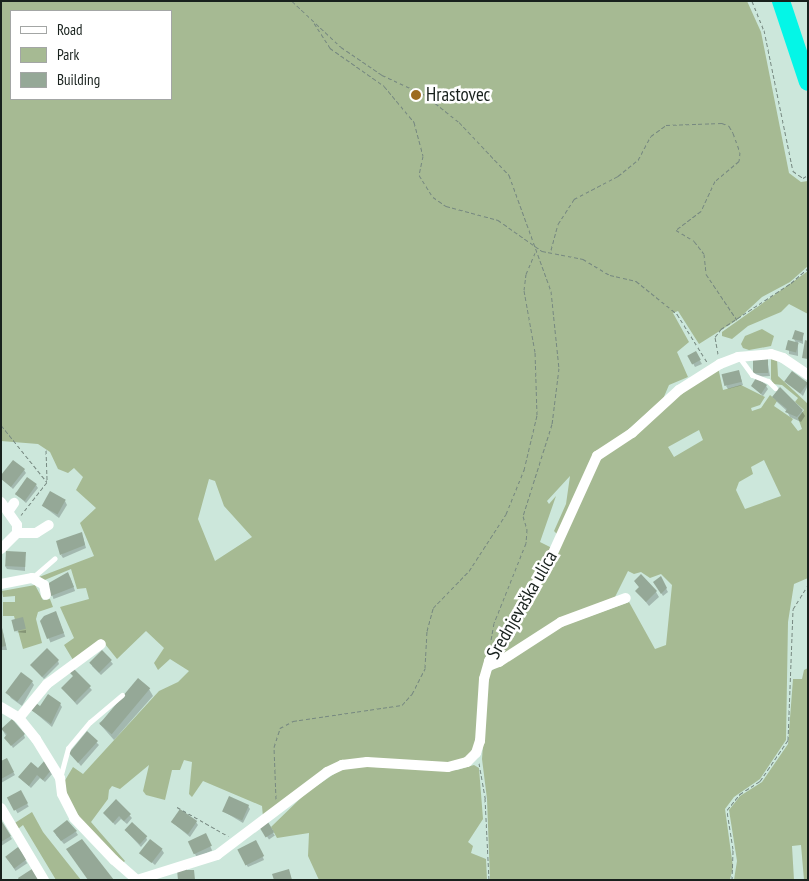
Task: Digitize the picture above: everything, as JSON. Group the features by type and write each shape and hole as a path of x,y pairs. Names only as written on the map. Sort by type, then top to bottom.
{"highway":[{"path":"781,1 808,82"}],"street":[{"name":"Srednjevaška ulica","path":"476,753 490,661 548,564 597,456 632,433 679,390 716,366 738,357 771,354 783,358 808,375"},
{"path":"1,502 17,529"},
{"path":"8,512 14,503"},
{"path":"17,529 36,533 49,525"},
{"path":"1,549 17,529"},
{"path":"1,584 32,578 44,585 46,595"},
{"path":"490,661 499,662 561,622 626,598"},
{"path":"19,718 47,684 100,644"},
{"path":"2,709 19,718 36,739 60,778 62,794 74,818 107,854 137,880 203,861 237,842 280,811 327,772 342,765 367,762 448,767 467,762 476,753"},
{"path":"1,808 44,880"}],"lane":[{"path":"738,357 752,375 768,380 775,388"},
{"path":"32,578 55,558"},
{"path":"60,778 68,748 90,722 122,695"}],"path":[{"path":"292,1 342,47 382,75 425,95 458,122 509,175 532,243 551,291 559,368 558,390 549,438 523,516 527,529 526,543 494,623 490,661"},
{"path":"752,1 764,30 793,171 803,178 808,175"},
{"path":"313,21 330,48 384,86 414,122 423,156 419,175 433,197 446,206 498,220 542,251 583,259 610,275 636,280 677,314 716,366"},
{"path":"550,252 558,224 574,199 618,176 638,160 651,136 666,125 722,123 729,126 733,133 740,152 739,161 715,181 700,211 676,230 699,247 704,254 706,274 737,320"},
{"path":"280,811 276,798 274,747 280,728 285,723 402,705 412,694 425,668 427,631 433,608 469,571 506,514 524,470 537,415 535,352 524,290 526,274 536,252"},
{"path":"716,366 715,337 721,329 737,320 808,268"},
{"path":"1,425 47,482"},
{"path":"17,529 21,516 47,482 46,450"},
{"path":"732,880 734,859 727,810 740,794 760,781 788,740 793,609 808,585"},
{"path":"476,753 485,798 488,880"},
{"path":"177,807 237,842"}],"green space":[{"path":"1,1 747,1 761,32 789,173 801,182 808,181 808,266 790,282 762,297 737,320 699,344 678,311 673,313 689,342 677,352 688,377 669,385 663,399 589,464 557,534 554,531 566,504 570,476 547,501 549,504 556,496 540,542 552,548 496,644 475,746 470,755 451,765 351,760 263,817 262,806 203,781 192,797 189,794 192,762 184,760 180,770 172,770 165,800 146,795 143,791 149,765 120,789 112,786 109,790 108,799 91,822 125,861 122,864 84,827 65,794 64,782 73,767 83,774 159,691 178,682 189,671 170,659 158,670 154,663 164,648 146,631 117,659 101,639 73,660 64,645 74,638 60,607 89,599 86,588 77,589 71,569 40,582 39,577 94,556 80,523 96,508 76,490 83,477 74,468 68,473 58,469 50,452 38,444 1,441","holes":["209,479 215,481 224,506 252,537 215,561 198,519"]},
{"path":"808,271 808,314 789,304 781,312 748,326 732,339 722,336 722,332"},
{"path":"762,329 774,336 771,346 749,350 743,348 741,344 745,336"},
{"path":"771,357 777,359 778,376 808,404 808,578 794,584 788,622 786,740 760,779 734,797 725,809 733,867 730,880 490,880 487,799 482,759 488,673 552,630 629,602 655,649 666,645 672,585 661,574 650,578 641,572 634,574 628,571 613,601 549,627 498,661 493,660 556,555 590,470 605,452 640,430 671,399 718,367 723,390 741,385 765,397 760,405 751,408 752,411 761,408 770,395 777,401 774,406 793,419 791,422 798,431 802,429 798,418 804,410 795,402 798,398 782,385 773,384 771,379","holes":["699,430 703,440 674,457 668,447","764,460 781,496 745,509 736,490 739,482 753,474 751,467"]},
{"path":"35,585 43,600 50,599 53,607 38,612 36,619 42,643 23,649 14,616 3,616 3,602 15,602 15,596 3,597 2,591"},
{"path":"808,668 808,880 804,880 801,845 792,846 794,880 734,880 737,861 729,810 740,796 762,782 788,744 793,679 802,679 804,670"},
{"path":"474,765 479,768 483,819 468,842 473,846 471,853 486,859 487,880 319,880 308,856 309,833 277,838 271,827 306,793 346,766 457,770"},
{"path":"32,812 43,832 81,880 56,880 23,825 18,829 10,826"}],"building":[{"path":"795,330 804,333 802,341 792,339"},
{"path":"788,340 799,343 796,353 785,350"},
{"path":"805,340 808,341 808,359 802,358"},
{"path":"696,351 701,360 692,365 687,356"},
{"path":"753,358 768,358 768,373 753,373"},
{"path":"739,370 742,382 724,386 722,374"},
{"path":"792,371 808,383 800,393 784,381"},
{"path":"756,378 767,385 761,394 751,386"},
{"path":"780,387 803,410 797,417 785,412 787,409 772,397"},
{"path":"13,460 25,469 11,487 1,479 1,475"},
{"path":"27,477 37,484 25,501 15,494"},
{"path":"50,491 66,500 58,515 42,506"},
{"path":"82,532 85,545 60,555 56,541"},
{"path":"6,551 26,552 25,567 5,566"},
{"path":"68,572 74,587 51,596 47,584"},
{"path":"641,574 657,591 646,602 635,591 639,587 634,581"},
{"path":"661,576 667,588 661,594 653,582"},
{"path":"56,611 64,633 47,639 40,621 44,616"},
{"path":"23,617 26,629 14,632 11,620"},
{"path":"1,624 6,646 1,647"},
{"path":"47,648 59,660 42,677 30,665"},
{"path":"102,650 112,660 99,673 89,663"},
{"path":"73,668 91,686 75,702 61,688 73,676 69,672"},
{"path":"21,672 33,681 17,702 5,693"},
{"path":"138,678 150,688 112,734 99,724"},
{"path":"48,694 61,703 51,724 31,710 36,703 40,706"},
{"path":"12,719 25,734 11,746 4,738 7,734 1,729"},
{"path":"87,731 98,741 78,763 69,753"},
{"path":"7,758 14,772 1,779 1,761"},
{"path":"46,759 52,769 43,780 37,775 29,786 18,777 31,762 38,768"},
{"path":"21,790 28,803 14,811 7,798"},
{"path":"229,796 249,805 242,820 222,812"},
{"path":"116,799 131,814 124,821 119,816 113,823 103,813"},
{"path":"180,809 197,821 188,834 171,822"},
{"path":"1,820 11,836 1,842"},
{"path":"67,820 77,831 61,841 53,831"},
{"path":"132,822 147,836 140,844 124,830"},
{"path":"268,822 274,832 266,837 259,827"},
{"path":"206,833 212,846 194,854 188,841"},
{"path":"82,839 114,880 88,880 66,849"},
{"path":"150,839 163,849 152,863 139,853"},
{"path":"256,840 264,856 245,866 237,850"},
{"path":"18,847 27,859 14,869 5,857"},
{"path":"187,867 187,870 194,870 195,880 178,880 177,870"},
{"path":"32,869 39,880 19,880 18,878"},
{"path":"289,869 292,880 274,880 272,874"}],"place":[{"name":"Hrastovec","path":"416,95"}]}
